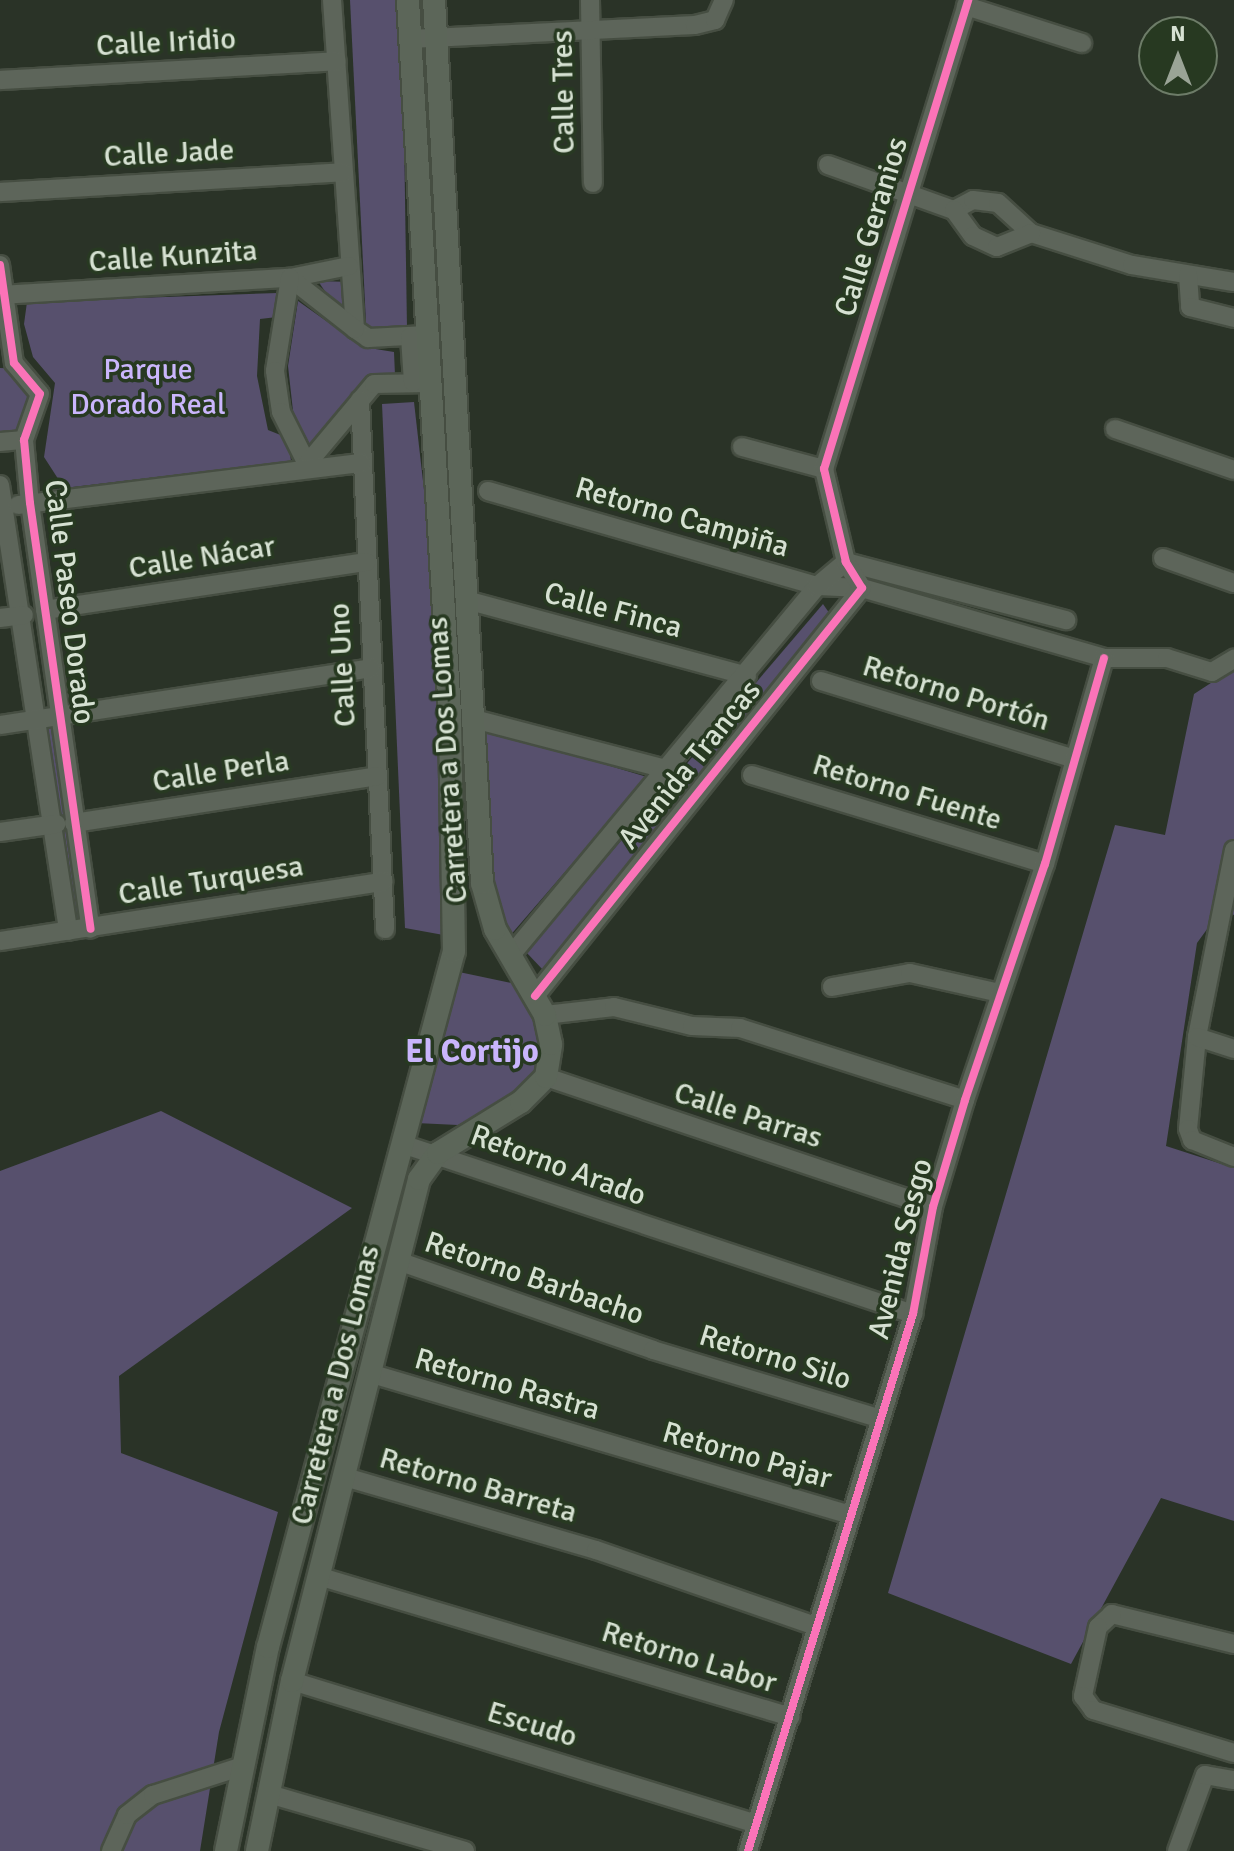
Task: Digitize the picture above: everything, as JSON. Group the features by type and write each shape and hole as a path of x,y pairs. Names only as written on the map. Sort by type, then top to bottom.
{"main road":[{"name":"Carretera a Dos Lomas","path":"257,1851 292,1681 419,1179 438,1153 521,1102 546,1077 540,1005 511,955 482,883 466,600 446,472 422,382 418,336 408,0"},
{"name":"Carretera a Dos Lomas","path":"226,1851 240,1767 402,1144 448,989 458,907 434,0"}],"street":[{"path":"332,0 355,329"},
{"name":"Calle Tres","path":"590,0 593,183"},
{"path":"410,39 715,20 724,0"},
{"path":"967,3 1082,43"},
{"name":"Calle Geranios","path":"824,469 967,3"},
{"name":"Calle Iridio","path":"0,80 336,61"},
{"path":"828,165 908,189 954,210 973,236 997,247 1031,233"},
{"name":"Calle Jade","path":"0,192 342,172"},
{"path":"954,210 973,200 998,203 1031,233 1188,275 1234,282"},
{"name":"Calle Paseo Dorado","path":"0,265 7,364 40,394 24,440 45,610 50,718 65,823 91,929"},
{"name":"Calle Kunzita","path":"1,295 290,278 349,266"},
{"path":"1188,275 1190,307 1234,318"},
{"path":"307,464 281,412 275,371 290,278 368,338 418,336"},
{"path":"307,464 374,384 422,382"},
{"name":"Calle Uno","path":"360,400 385,929"},
{"path":"1115,429 1234,470"},
{"path":"0,442 24,440"},
{"path":"742,447 824,469 846,562 862,588"},
{"path":"2,507 307,464 361,463"},
{"name":"Calle Paseo Dorado","path":"0,485 24,615 50,718"},
{"name":"Retorno Campiña","path":"488,491 817,586 862,588 1104,658 1167,658 1212,672 1234,659"},
{"path":"1163,558 1234,583"},
{"name":"Calle Nácar","path":"45,610 366,562"},
{"path":"846,562 1066,620"},
{"name":"Avenida Trancas","path":"511,955 670,770 817,586 846,562"},
{"name":"Avenida Trancas","path":"540,1005 862,588"},
{"name":"Calle Finca","path":"466,600 747,676"},
{"path":"0,618 24,615"},
{"name":"Avenida Sesgo","path":"748,1851 913,1314 933,1207 965,1100 1045,864 1104,658"},
{"path":"0,725 371,668"},
{"name":"Retorno Portón","path":"821,681 1074,759"},
{"path":"474,719 670,770"},
{"name":"Retorno Fuente","path":"752,775 1045,864"},
{"name":"Calle Perla","path":"0,832 377,776"},
{"name":"Calle Paseo Dorado","path":"65,823 68,931"},
{"path":"1234,850 1229,928 1197,1037 1192,1140 1234,1157"},
{"name":"Calle Turquesa","path":"0,941 383,882"},
{"path":"832,987 910,973 1000,993"},
{"path":"540,1005 614,1007 692,1026 740,1028 965,1100"},
{"path":"1197,1037 1234,1049"},
{"name":"Calle Parras","path":"546,1077 933,1207"},
{"name":"Retorno Arado","path":"402,1144 438,1153 695,1245 913,1314"},
{"name":"Retorno Barbacho","path":"398,1261 653,1350"},
{"name":"Retorno Silo","path":"653,1350 881,1419"},
{"name":"Retorno Rastra","path":"369,1373 628,1450"},
{"name":"Retorno Pajar","path":"628,1450 851,1515"},
{"name":"Retorno Barreta","path":"345,1477 596,1550 816,1626"},
{"name":"Retorno Labor","path":"318,1576 790,1717"},
{"path":"1234,1644 1124,1611 1112,1614 1098,1627 1083,1696 1093,1710 1234,1753"},
{"name":"Escudo","path":"292,1681 755,1823"},
{"path":"111,1851 127,1815 153,1795 240,1767"},
{"path":"1177,1851 1205,1775 1234,1780"},
{"path":"269,1794 465,1851"}],"green space":[{"path":"350,0 402,0 407,329 375,332 366,323"},
{"path":"318,281 350,282 354,311 335,306"},
{"name":"Parque Dorado Real","path":"278,293 277,317 260,319 257,376 268,430 288,438 291,461 64,488 44,457 55,383 33,357 24,324 27,302"},
{"path":"298,301 363,347 394,352 395,375 310,448 293,411 288,366"},
{"path":"0,368 20,369 32,401 22,431 0,436"},
{"path":"414,402 443,657 449,936 405,928 382,404"},
{"path":"823,604 832,617 544,971 526,952"},
{"path":"1234,668 1234,915 1221,910 1197,943 1166,1146 1234,1168 1234,1521 1161,1498 1071,1664 888,1593 1115,825 1165,835 1194,694"},
{"path":"57,721 84,923 73,927 47,725"},
{"path":"483,728 647,777 508,938 490,892"},
{"path":"459,972 516,984 546,1023 543,1069 512,1097 458,1125 416,1123"},
{"path":"161,1111 352,1208 119,1376 121,1453 278,1512 219,1732 200,1851 0,1851 0,1171"}],"cycle path":[{"path":"535,996 862,588 846,562 824,469 968,0"},
{"path":"0,265 14,363 40,394 24,440 30,503 91,929"},
{"path":"748,1851 913,1314 933,1207 965,1100 1045,864 1104,658"}],"district":[{"name":"El Cortijo","path":"472,1052"}]}
